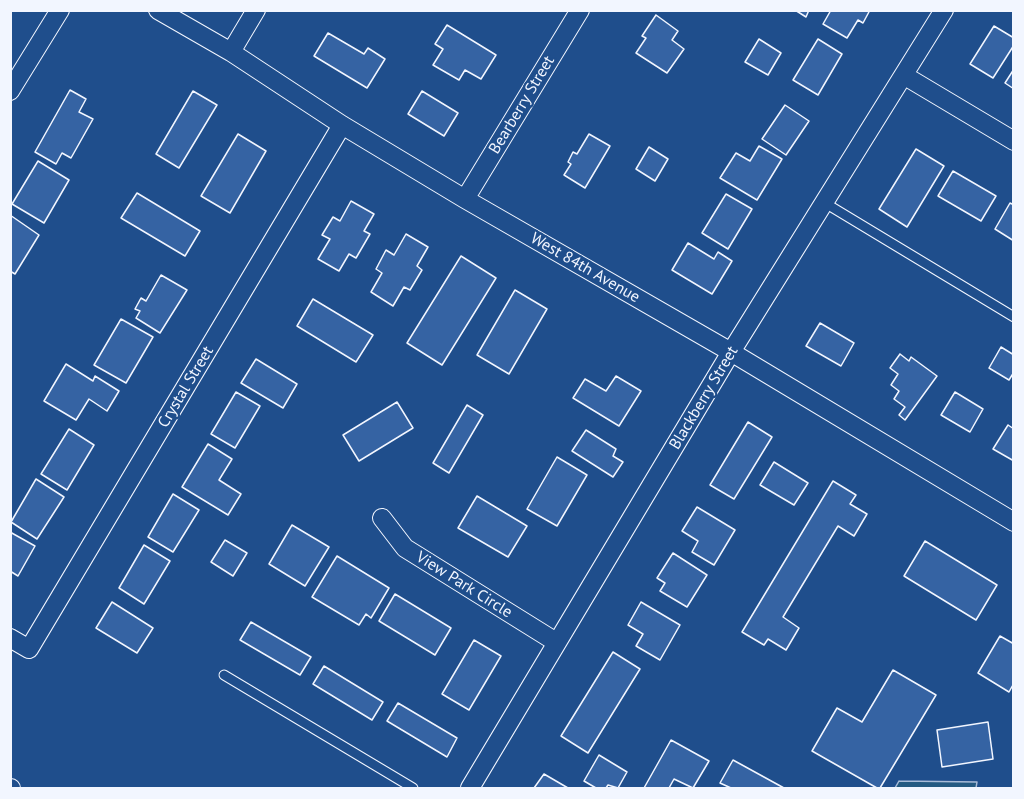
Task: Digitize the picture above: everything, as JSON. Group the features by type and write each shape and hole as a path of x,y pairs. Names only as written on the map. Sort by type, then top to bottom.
{"street":[{"path":"10,91 60,10"},
{"name":"West 84th Avenue","path":"158,10 231,52 342,125 465,199 731,352 1014,522"},
{"path":"231,52 256,10"},
{"name":"Bearberry Street","path":"465,199 580,10"},
{"name":"Blackberry Street","path":"470,789 731,352 944,10"},
{"path":"905,76 1014,141"},
{"name":"Crystal Street","path":"10,638 29,649 342,125"},
{"name":"View Park Circle","path":"382,518 405,548 556,642"}],"lane":[{"path":"825,203 1014,317"},
{"path":"224,675 413,789"}],"shaded area":[{"path":"899,781 977,782 976,788 895,788"}],"building":[{"path":"795,10 809,10 806,17"},
{"path":"831,10 870,10 863,23 858,20 847,38 823,24"},
{"path":"656,15 678,31 672,40 684,49 667,73 636,53 646,38 642,36"},
{"path":"447,25 496,55 481,79 465,70 459,80 433,65 443,49 435,44"},
{"path":"994,26 1014,38 1014,45 993,78 970,64"},
{"path":"328,33 364,54 368,48 385,59 367,88 314,56"},
{"path":"759,39 781,53 768,75 745,62"},
{"path":"818,39 842,54 818,95 793,80"},
{"path":"1014,69 1014,89 1005,83"},
{"path":"70,90 86,99 79,112 93,119 71,158 62,153 56,164 35,152"},
{"path":"193,91 217,105 179,168 156,154"},
{"path":"422,91 458,113 444,136 408,114"},
{"path":"785,105 809,121 786,155 762,139"},
{"path":"238,134 266,151 230,213 201,196"},
{"path":"589,134 610,146 585,188 564,175 571,164 568,162 573,152 577,154"},
{"path":"759,146 782,159 757,200 720,178 736,153 750,161"},
{"path":"649,147 668,159 655,181 636,169"},
{"path":"916,149 944,166 907,227 879,209"},
{"path":"38,161 69,180 44,223 12,204"},
{"path":"953,171 996,196 981,221 938,196"},
{"path":"137,193 200,231 185,256 121,218"},
{"path":"726,194 752,209 728,249 702,233"},
{"path":"351,201 374,214 364,231 370,234 356,258 349,254 339,271 318,259 330,239 322,235 333,217 340,221"},
{"path":"1010,203 1014,205 1014,241 995,229"},
{"path":"10,215 39,235 15,274 10,271"},
{"path":"406,234 428,247 417,266 422,270 410,290 404,287 393,306 371,292 382,273 376,269 386,250 394,255"},
{"path":"688,243 714,259 718,252 732,261 712,294 672,270"},
{"path":"461,256 496,278 442,365 407,343"},
{"path":"161,275 187,290 160,333 136,318 140,311 135,309 141,298 146,301"},
{"path":"515,290 547,309 509,374 477,355"},
{"path":"313,299 373,335 356,362 297,326"},
{"path":"121,319 153,337 126,383 94,365"},
{"path":"820,323 854,343 841,366 806,346"},
{"path":"1001,347 1014,355 1014,372 1009,380 989,368"},
{"path":"900,354 909,361 911,357 937,376 905,420 899,415 905,407 894,399 899,391 891,385 898,374 890,368"},
{"path":"256,359 297,384 283,408 241,383"},
{"path":"66,364 93,381 95,376 119,391 107,411 89,399 76,420 44,401"},
{"path":"616,376 641,391 619,426 573,398 585,379 606,391"},
{"path":"236,392 260,406 235,448 211,434"},
{"path":"955,392 983,409 970,432 941,415"},
{"path":"397,402 413,428 359,461 343,435"},
{"path":"467,405 483,415 449,473 433,463"},
{"path":"748,422 772,437 734,499 710,485"},
{"path":"1008,425 1014,429 1014,461 993,449"},
{"path":"69,429 94,445 67,490 41,474"},
{"path":"586,430 616,449 613,456 623,462 613,477 572,451"},
{"path":"208,444 232,459 219,480 241,494 228,515 182,487"},
{"path":"557,457 587,475 557,526 527,509"},
{"path":"774,462 808,483 794,505 760,485"},
{"path":"36,479 64,497 37,539 11,522"},
{"path":"833,481 856,495 850,504 867,514 854,536 838,526 783,617 799,628 786,650 768,639 764,645 742,632"},
{"path":"173,494 199,510 173,552 148,537"},
{"path":"477,496 527,526 508,557 458,528"},
{"path":"697,507 735,530 714,565 692,552 698,541 682,531"},
{"path":"292,525 329,547 305,586 269,564"},
{"path":"10,532 35,546 18,576 10,571"},
{"path":"225,540 247,553 233,576 211,562"},
{"path":"925,541 997,585 976,620 904,576"},
{"path":"144,545 170,561 144,604 119,588"},
{"path":"673,553 707,575 687,607 660,591 665,583 657,578"},
{"path":"337,556 389,588 371,618 366,614 359,625 312,597"},
{"path":"395,594 451,628 435,655 379,621"},
{"path":"112,602 153,628 137,653 96,628"},
{"path":"641,602 680,625 660,660 636,646 643,634 628,625"},
{"path":"251,622 311,657 300,675 240,640"},
{"path":"1000,636 1014,644 1014,683 1009,692 978,673"},
{"path":"474,640 501,656 469,710 442,694"},
{"path":"613,652 640,669 588,753 561,736"},
{"path":"324,666 383,702 372,720 313,684"},
{"path":"893,670 936,695 880,788 877,788 812,751 837,708 862,722"},
{"path":"398,703 457,738 447,757 387,721"},
{"path":"988,722 993,759 942,767 937,730"},
{"path":"671,740 709,761 693,788 674,779 669,788 644,788"},
{"path":"599,755 627,772 618,788 608,785 606,788 596,788 584,781"},
{"path":"733,760 784,788 731,788 720,783"},
{"path":"544,774 568,788 534,788"}]}
